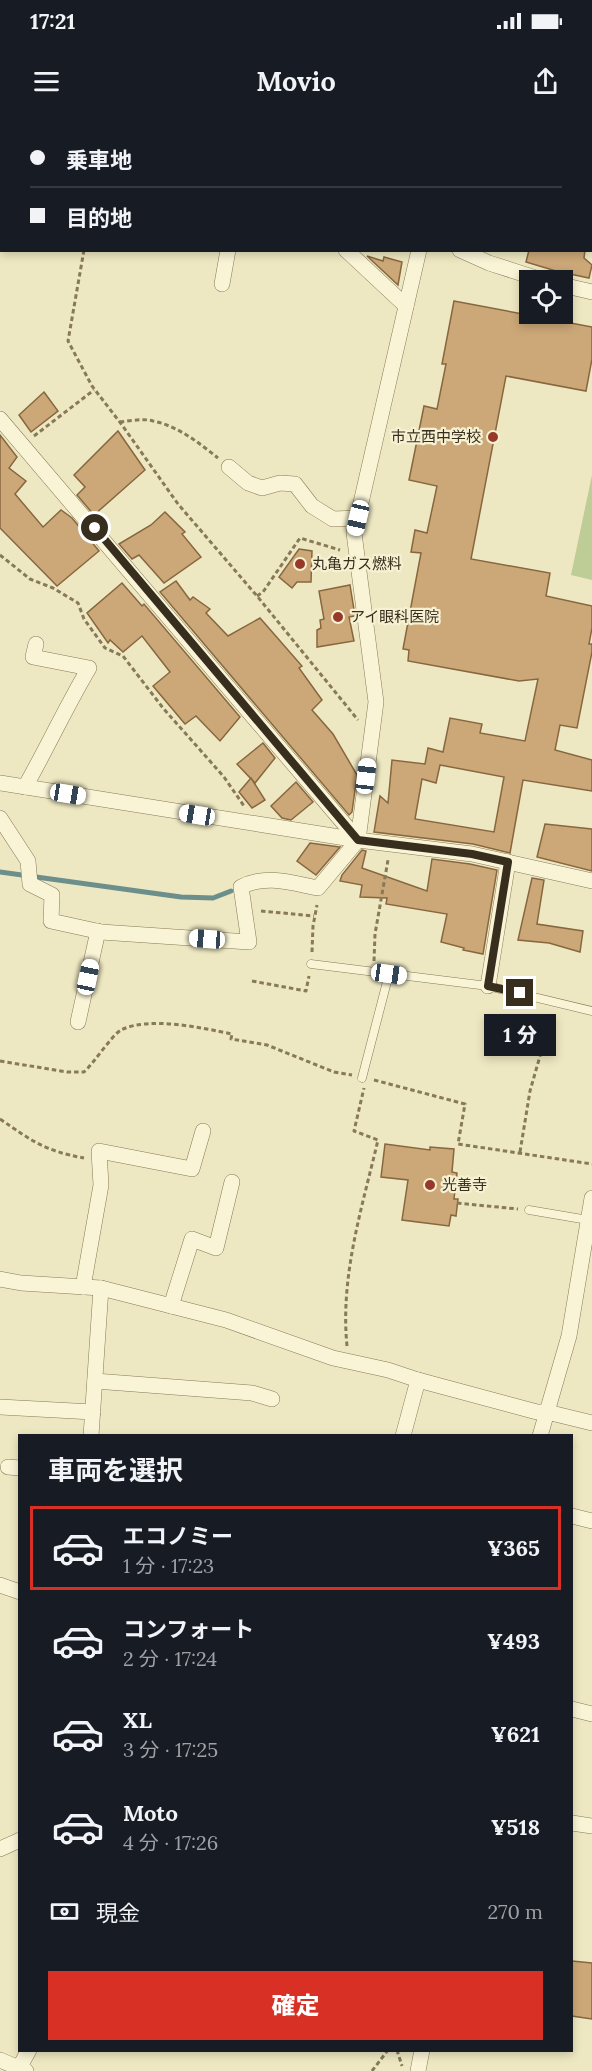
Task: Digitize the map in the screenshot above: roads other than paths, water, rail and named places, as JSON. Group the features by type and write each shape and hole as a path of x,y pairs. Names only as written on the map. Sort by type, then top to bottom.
{"street":[{"path":"222,284 228,252"},
{"path":"348,252 406,306"},
{"path":"0,818 28,861 30,877 52,895 51,921 98,931 249,942 241,887 251,882 274,880 318,888 358,840 376,702 354,533 419,252"},
{"path":"464,252 519,273"},
{"path":"573,288 592,292"},
{"path":"0,419 358,840"},
{"path":"229,467 248,483 262,488 280,483 295,484 312,506 333,519 358,518"},
{"path":"25,787 89,668 33,657 36,644"},
{"path":"0,783 358,840 472,854 592,881"},
{"path":"488,986 508,862"},
{"path":"78,1022 98,931"},
{"path":"83,1287 101,1185 99,1151 192,1169 203,1131"},
{"path":"171,1306 192,1239 216,1248 232,1182"},
{"path":"541,1434 569,1336 592,1198"},
{"path":"0,1279 21,1283 101,1288 226,1320 333,1358 388,1370 537,1412 548,1412 592,1423"},
{"path":"92,1434 101,1288"},
{"path":"404,1434 418,1380"},
{"path":"95,1381 252,1393 272,1399"},
{"path":"0,1407 93,1412"},
{"path":"573,1516 592,1521"},
{"path":"0,1585 18,1591"},
{"path":"573,1709 592,1714"},
{"path":"573,1823 592,1826"},
{"path":"0,1850 18,1841"},
{"path":"0,2060 22,2069 28,2052"},
{"path":"418,2071 422,2052"}],"lane":[{"path":"311,964 488,986 592,1011"},
{"path":"363,1078 389,974"},
{"path":"529,1210 588,1220"}],"waterway":[{"path":"0,872 181,897 213,898 231,891"}],"place":[{"name":"市立西中学校","path":"493,437"},
{"name":"丸亀ガス燃料","path":"300,564"},
{"name":"アイ眼科医院","path":"338,617"},
{"name":"光善寺","path":"430,1185"}]}
